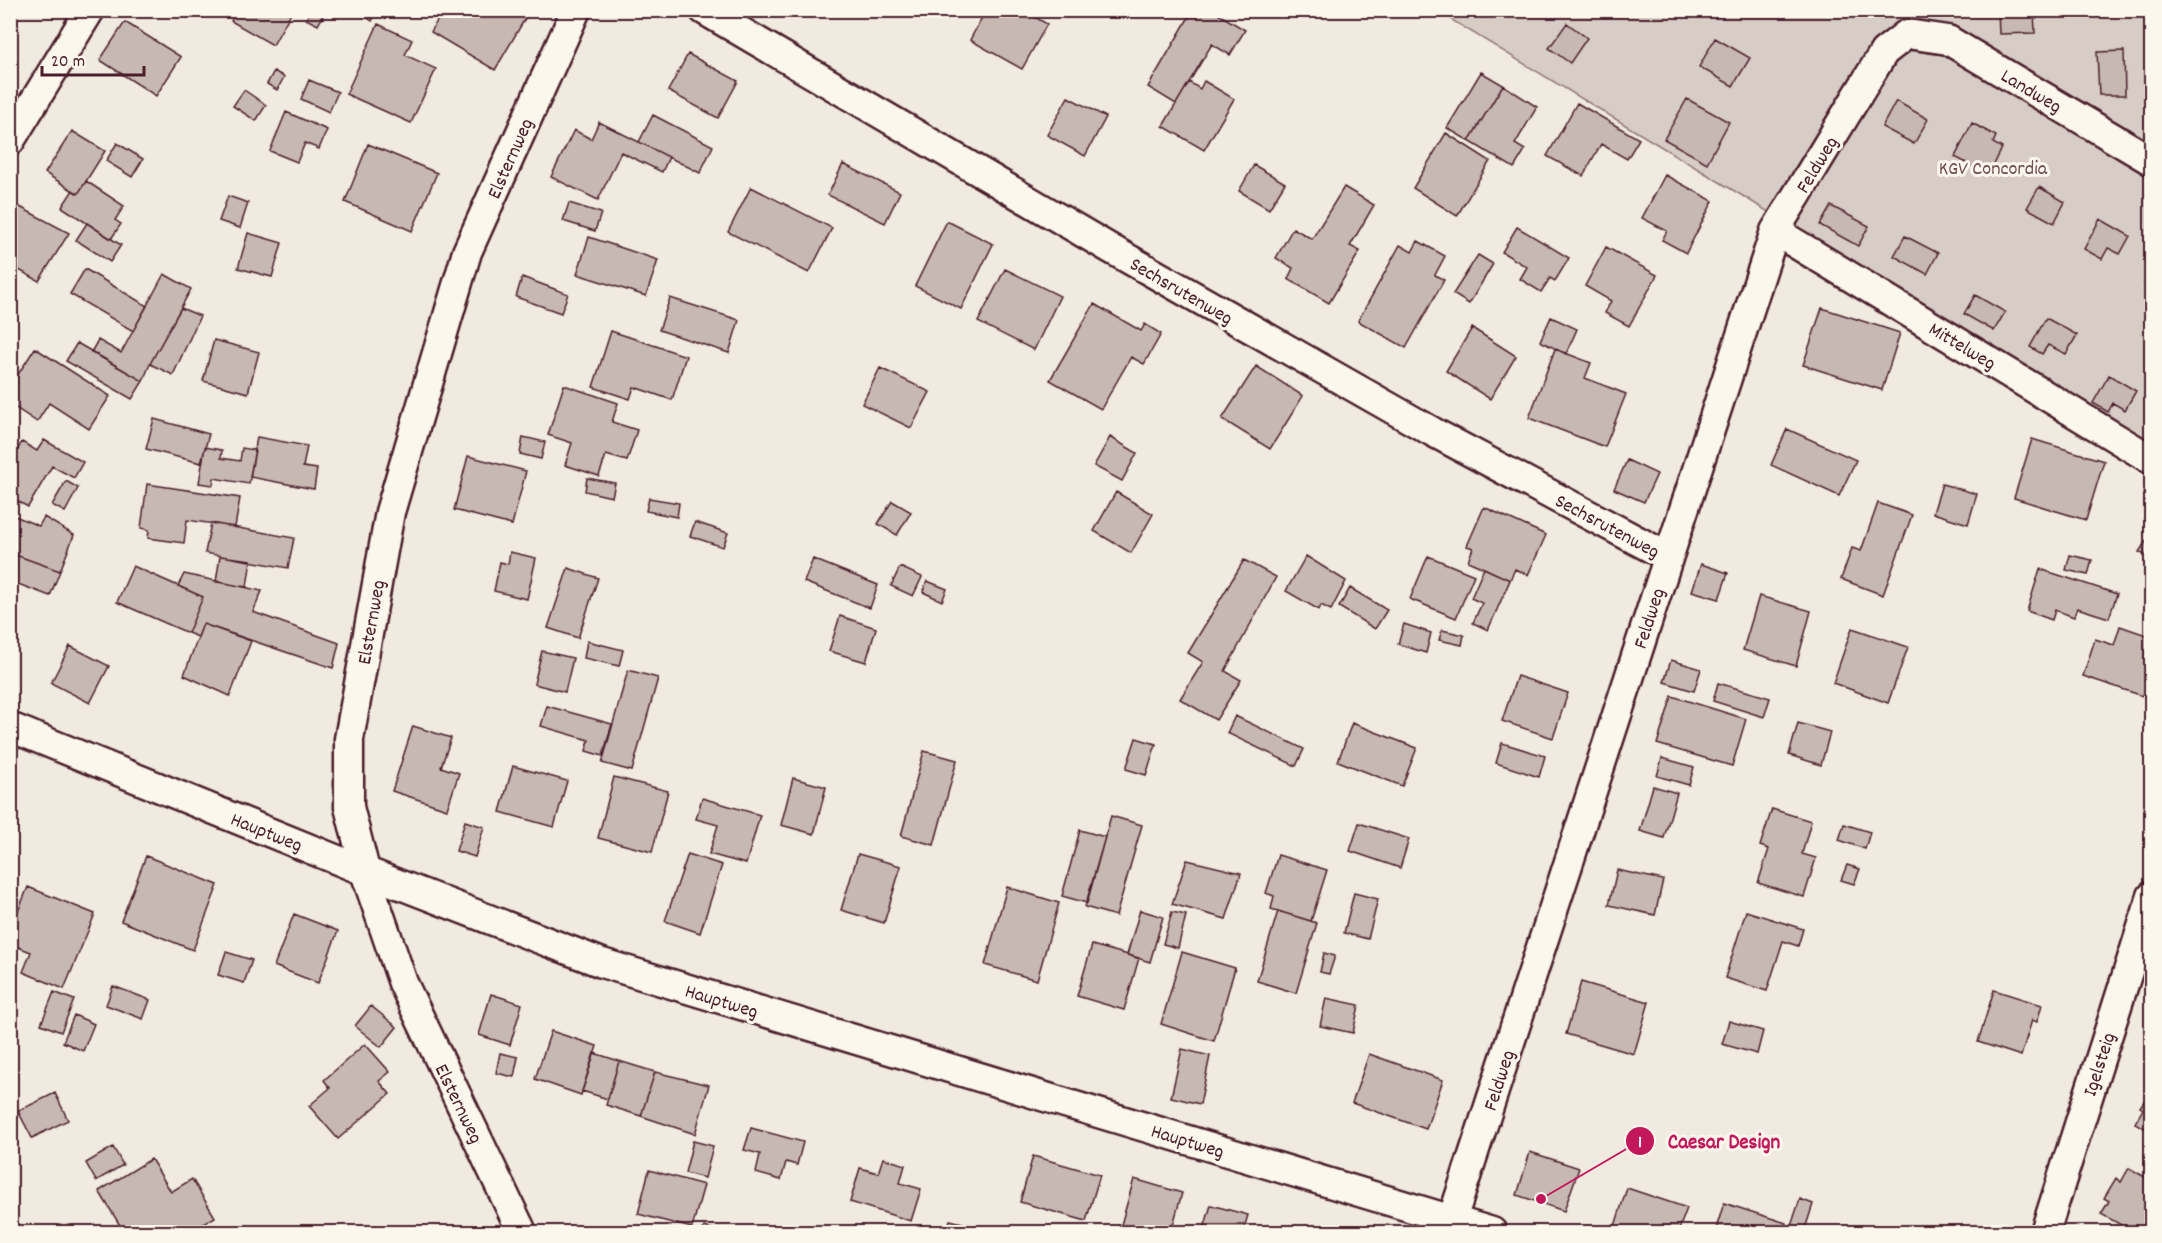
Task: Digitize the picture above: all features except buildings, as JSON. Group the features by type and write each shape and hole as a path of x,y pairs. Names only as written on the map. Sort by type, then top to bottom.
{"street":[{"path":"10,141 90,10"},
{"name":"Elsternweg","path":"522,1233 403,983 367,878 349,807 349,739 390,512 467,252 576,10"},
{"name":"Sechsrutenweg","path":"704,10 1111,249 1432,432 1668,557"},
{"name":"Feldweg","path":"1450,1226 1775,231 1884,52 1907,34"},
{"name":"Landweg","path":"1907,34 1948,39 2151,161"},
{"name":"Mittelweg","path":"1775,231 2151,460"},
{"name":"Hauptweg","path":"10,727 367,872 602,963 1450,1226 1492,1233"},
{"name":"Igelsteig","path":"2045,1233 2151,896"}],"green space":[{"name":"KGV Concordia","path":"1437,11 2151,11 2151,451 1746,198"}],"place":[{"name":"Caesar Design","path":"1541,1199"}]}
